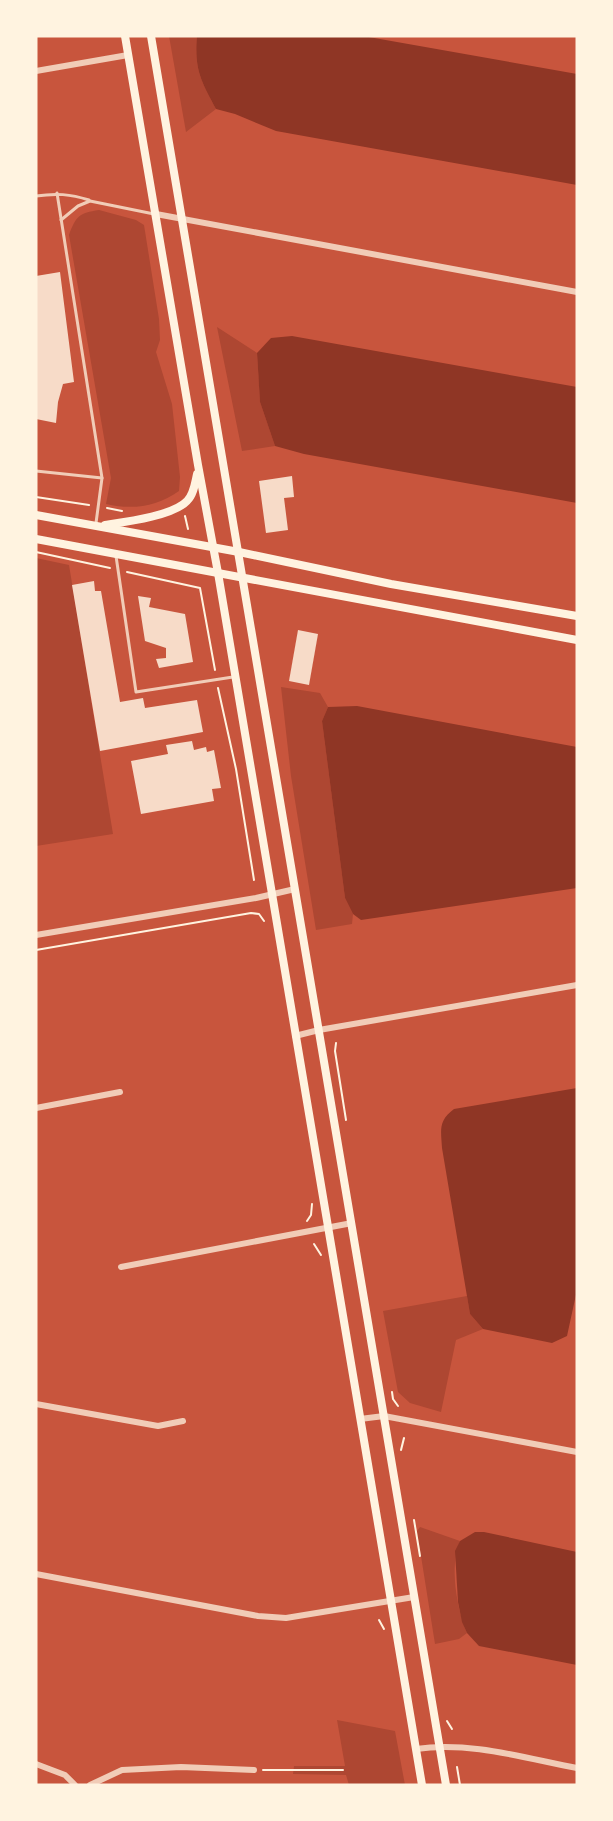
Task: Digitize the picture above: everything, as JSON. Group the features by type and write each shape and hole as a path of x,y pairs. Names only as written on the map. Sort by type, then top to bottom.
{"main road":[{"path":"125,36 422,1785"},
{"path":"151,36 446,1785"},
{"path":"95,526 152,516 173,510 187,502 195,487 198,465"},
{"path":"36,515 239,552 391,584 577,615"},
{"path":"36,539 577,640"}],"street":[{"path":"36,71 128,55"},
{"path":"156,214 577,292"},
{"path":"36,935 295,889"},
{"path":"295,1036 577,985"},
{"path":"36,1108 120,1092"},
{"path":"121,1267 352,1223"},
{"path":"36,1404 158,1426 183,1422"},
{"path":"360,1419 384,1416 577,1452"},
{"path":"36,1574 258,1616 286,1618 414,1597"},
{"path":"416,1749 439,1746 466,1747 577,1768"},
{"path":"36,1764 65,1775 75,1785"},
{"path":"90,1785 122,1770 181,1767 254,1770"}],"lane":[{"path":"57,193 102,478 95,526"},
{"path":"36,196 71,194 90,201 156,214"},
{"path":"61,220 78,206 90,201"},
{"path":"36,471 102,478"},
{"path":"115,554 136,692 235,677"}],"path":[{"path":"184,514 188,529"},
{"path":"36,950 251,913 259,914 264,918 266,928"},
{"path":"307,1221 311,1215 312,1201"},
{"path":"457,1767 460,1785"},
{"path":"254,1770 343,1770"}],"shaded area":[{"path":"169,36 197,36 200,74 216,109 186,132"},
{"path":"197,36 363,36 577,74 577,185 276,131 235,114 216,109 200,74"},
{"path":"99,210 136,220 144,225 159,319 160,340 156,352 172,404 180,477 179,491 162,501 144,506 125,507 106,504 111,478 69,235 79,216"},
{"path":"217,327 257,353 260,402 275,446 242,451"},
{"path":"292,336 577,387 577,503 304,454 275,446 260,402 257,353 271,338"},
{"path":"36,558 69,565 113,834 36,846"},
{"path":"281,687 320,693 328,707 322,721 345,898 353,914 352,924 316,930 291,776"},
{"path":"357,706 577,747 577,888 361,920 353,914 345,898 322,721 328,707"},
{"path":"577,1088 577,1290 567,1336 552,1343 483,1329 470,1314 442,1148 443,1122 454,1109"},
{"path":"467,1296 470,1314 483,1329 456,1340 441,1412 410,1403 398,1392 383,1311"},
{"path":"420,1527 460,1541 455,1562 455,1575 460,1612 467,1633 459,1639 435,1644 417,1531"},
{"path":"475,1532 577,1552 577,1665 479,1646 467,1633 458,1602 455,1551 460,1541"},
{"path":"337,1720 395,1731 405,1785 349,1785 346,1775 293,1774 294,1766 345,1766"}],"building":[{"path":"60,272 74,382 63,384 56,423 36,419 36,276"},
{"path":"292,476 294,497 284,498 288,530 266,533 259,481"},
{"path":"94,581 95,591 101,591 120,702 143,698 145,708 197,700 203,732 100,751 72,585"},
{"path":"138,596 151,598 149,607 185,614 193,662 159,668 156,659 166,658 166,648 145,641"},
{"path":"298,630 318,634 309,685 289,681"},
{"path":"192,741 194,750 206,747 207,752 214,750 221,788 212,789 214,801 141,814 131,761 168,754 166,745"}]}
